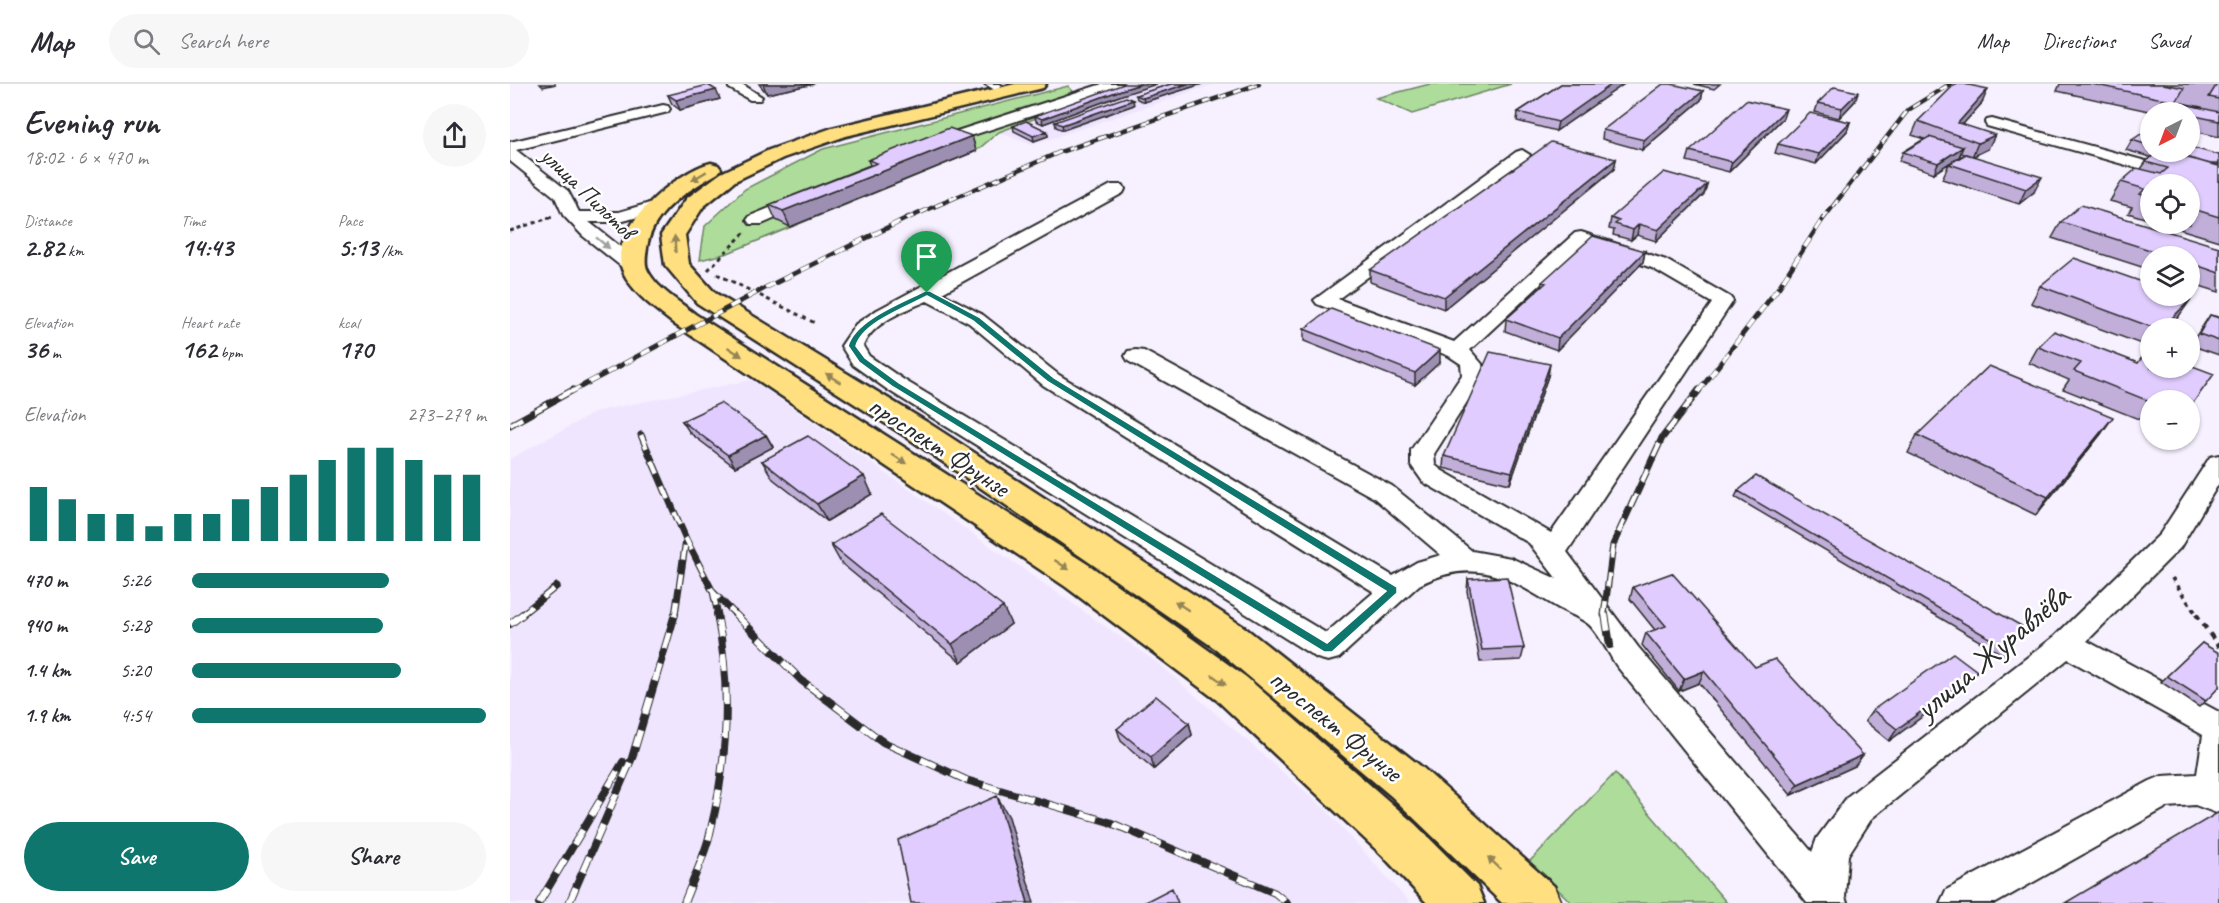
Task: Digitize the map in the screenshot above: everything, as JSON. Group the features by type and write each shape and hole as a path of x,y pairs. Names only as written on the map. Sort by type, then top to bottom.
{"main road":[{"name":"проспект Фрунзе","path":"1037,84 839,132 776,154 728,177 695,203 673,236 677,265 706,298 919,431 1230,639 1407,782 1537,903"},
{"path":"634,267 634,242 652,213 680,188 704,173 740,155 832,125 996,85"},
{"name":"проспект Фрунзе","path":"634,267 650,289 686,320 1079,577 1232,689 1399,840 1460,903"}],"street":[{"path":"734,84 755,97"},
{"path":"914,150 1116,84"},
{"path":"510,147 663,109"},
{"path":"1992,123 2219,186"},
{"name":"улица Пилотов","path":"510,153 562,195 572,214 634,267"},
{"path":"1522,155 1324,300 1457,351 1471,362 1474,368 1473,375 1423,450 1420,457 1422,464 1432,476 1538,536 1627,656 1827,900"},
{"path":"1117,189 873,321 854,339 852,346 861,360 896,385 1328,649 1409,578 1427,569 1465,560 1501,566 1535,579 1600,618"},
{"path":"756,220 819,192"},
{"path":"572,214 620,217 660,205"},
{"path":"1457,351 1581,237 1659,264 1722,301 1552,552"},
{"path":"927,293 976,319 1051,380 1394,590"},
{"path":"1136,356 1383,492 1465,560"},
{"name":"улица Журавлёва","path":"1827,900 1830,850 1860,807 2066,644 2170,542 2219,463"},
{"path":"2066,644 2219,728"},
{"path":"1959,903 2162,792 2195,789 2216,796 2219,736"}],"path":[{"path":"510,231 572,214"},
{"path":"756,220 708,270 815,323"},
{"path":"2172,578 2219,647"}],"shaded area":[{"path":"1135,84 1215,84 1032,145 998,132 1082,101"},
{"path":"752,380 1159,664 1326,810 1410,903 510,903 510,459 598,411"}],"green space":[{"path":"1430,84 1511,84 1412,114 1376,98"},
{"path":"1068,86 1082,101 999,132 976,151 728,253 700,260 705,226 745,189 823,149"},
{"path":"1615,773 1727,903 1572,903 1529,862"}],"building":[{"path":"1124,84 1141,84 1042,119 1035,116"},
{"path":"1171,84 1187,84 1143,98 1136,95"},
{"path":"1561,84 1612,84 1558,122 1518,112"},
{"path":"1663,84 1703,91 1644,140 1603,130"},
{"path":"1955,84 1988,89 1958,123 1995,135 1978,143 1918,121"},
{"path":"2092,84 2163,84 2184,88 2176,102"},
{"path":"2219,84 2219,99 2209,97"},
{"path":"708,85 716,90 676,100 668,95"},
{"path":"1834,87 1858,92 1842,108 1818,103"},
{"path":"1126,97 1133,100 1062,125 1055,122"},
{"path":"1746,100 1786,109 1732,162 1690,151"},
{"path":"2200,108 2219,112 2219,121 2200,117"},
{"path":"1810,113 1850,122 1819,154 1778,144"},
{"path":"1026,121 1047,131 1033,136 1013,126"},
{"path":"949,128 972,136 783,211 769,205 877,163 868,160"},
{"path":"2140,135 2140,143 2132,140"},
{"path":"1929,137 1963,147 1938,163 1903,152"},
{"path":"1551,142 1616,159 1444,297 1370,270"},
{"path":"2200,150 2219,155 2219,164 2200,161"},
{"path":"1966,154 2042,177 2026,189 1949,164"},
{"path":"2200,161 2219,166 2219,217 2200,211 2200,174 2161,174 2168,168 2146,162"},
{"path":"2137,168 2161,174 2140,174 2140,188 2121,182"},
{"path":"1664,172 1707,184 1658,230 1639,224 1633,230 1615,224 1619,221 1611,218"},
{"path":"2081,205 2140,223 2140,234 2176,234 2219,247 2219,273 2200,266 2200,246 2140,247 2061,222"},
{"path":"1593,236 1645,251 1558,338 1506,319 1546,283 1542,282"},
{"path":"2074,258 2140,281 2140,306 2184,306 2172,318 2140,318 2140,323 2040,286"},
{"path":"1331,309 1440,350 1415,373 1304,329"},
{"path":"2210,315 2219,318 2219,341 2200,334"},
{"path":"2054,331 2138,363 2140,360 2140,378 2200,378 2200,369 2214,374 2200,393 2200,390 2140,390 2140,398 2074,371 2081,363 2038,347"},
{"path":"1490,352 1550,364 1512,472 1444,456"},
{"path":"1989,366 2113,417 2048,497 1917,435"},
{"path":"720,403 766,435 728,455 682,421"},
{"path":"808,436 864,476 817,504 762,461"},
{"path":"1756,476 2025,628 2008,649 1738,491"},
{"path":"881,514 1003,607 952,644 831,545"},
{"path":"1672,573 1755,667 1775,659 1863,755 1798,784 1704,671 1684,679 1646,633 1666,626 1633,587"},
{"path":"1507,577 1524,648 1482,650 1468,579"},
{"path":"2202,643 2219,653 2219,687 2206,701 2167,676"},
{"path":"1953,653 1977,671 1897,729 1873,710"},
{"path":"1156,696 1189,723 1151,757 1117,729"},
{"path":"997,796 1028,903 911,903 898,840"},
{"path":"2219,812 2219,903 2065,903"},
{"path":"1172,888 1178,903 1143,903"}],"railway":[{"path":"906,219 1060,152 1259,84"},
{"path":"1823,219 1908,110 1950,84"},
{"path":"571,392 767,287 909,217"},
{"path":"1698,392 1779,287 1824,217"},
{"path":"510,425 573,390"},
{"path":"1604,615 1613,545 1662,438 1699,390"},
{"path":"641,435 686,539"},
{"path":"675,615 686,539"},
{"path":"686,539 713,592"},
{"path":"521,615 557,586"},
{"path":"713,592 801,680 883,742 966,780 1109,822 1275,893 1287,903"},
{"path":"713,592 718,615"},
{"path":"510,624 523,614"},
{"path":"569,903 632,758 675,614"},
{"path":"684,903 709,838 721,776 726,695 717,614"},
{"path":"1605,614 1610,645"},
{"path":"539,903 623,762"}],"route":[{"path":"927,293 976,319 1051,380 1394,590 1328,649 1137,530 896,385 861,360 852,346 854,339 873,321 927,293"}]}
